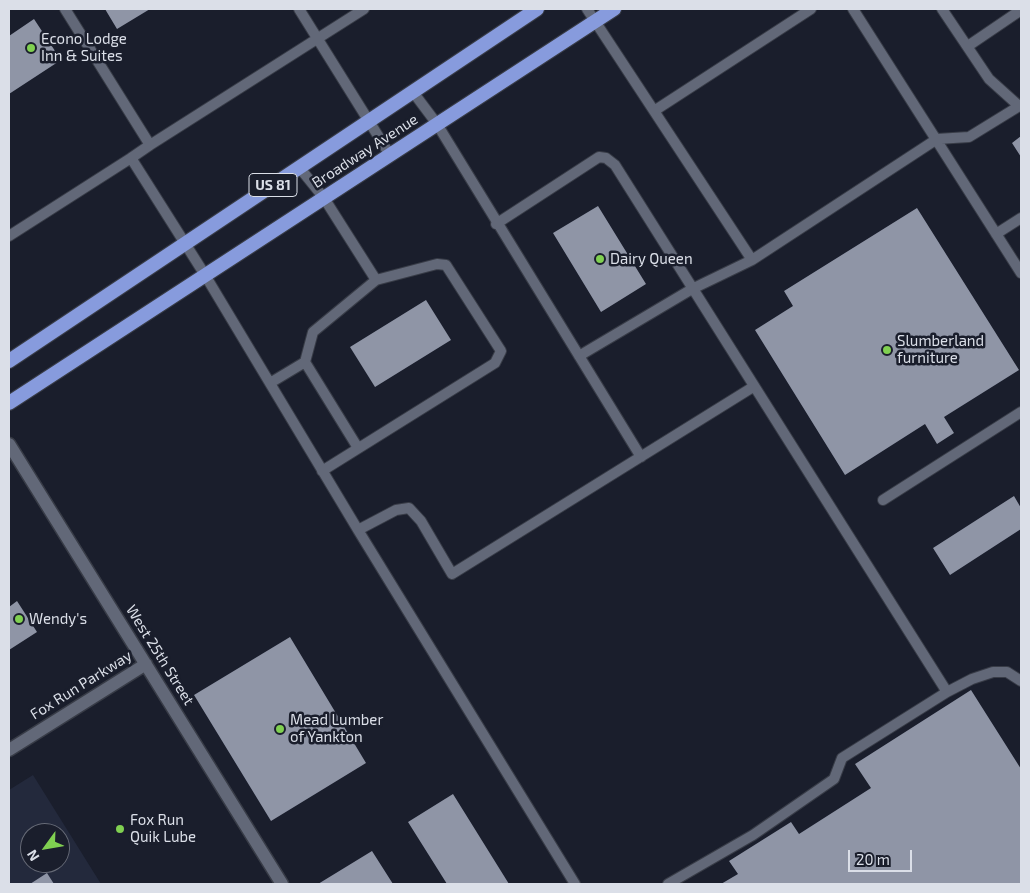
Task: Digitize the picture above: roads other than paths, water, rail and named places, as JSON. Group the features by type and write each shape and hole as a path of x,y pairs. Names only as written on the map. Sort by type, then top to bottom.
{"highway":[{"name":"Broadway Avenue","path":"9,361 537,9"},
{"name":"Broadway Avenue","path":"9,403 614,9"}],"street":[{"name":"West 25th Street","path":"9,444 282,884"},
{"name":"Fox Run Parkway","path":"9,750 146,664"}],"lane":[{"path":"65,9 150,145"},
{"path":"298,9 390,155"},
{"path":"9,236 364,9"},
{"path":"587,9 752,260"},
{"path":"654,111 810,9"},
{"path":"853,9 1021,273"},
{"path":"579,356 692,289 752,260 937,139 969,137 1020,105 989,78 942,9"},
{"path":"968,46 1021,10"},
{"path":"413,92 437,124 496,224 641,457"},
{"path":"496,224 599,157 606,158 615,165 946,692"},
{"path":"131,158 205,275 322,471 575,884"},
{"path":"299,167 324,198 376,280"},
{"path":"996,234 1021,218"},
{"path":"322,471 495,363 500,358 501,351 446,265 437,264 376,280 313,332 306,362 358,448"},
{"path":"270,383 306,362"},
{"path":"358,530 396,510 409,508 421,521 452,574 753,387"},
{"path":"883,500 1021,412"},
{"path":"668,884 768,824 834,779 842,758 946,692 972,679 993,672 1007,672 1021,681"}],"place":[{"name":"Econo Lodge Inn & Suites","path":"31,48"},
{"name":"Dairy Queen","path":"600,259"},
{"name":"Slumberland furniture","path":"887,350"},
{"name":"Wendy's","path":"19,619"},
{"name":"Mead Lumber of Yankton","path":"280,729"},
{"name":"Fox Run Quik Lube","path":"120,829"}]}
